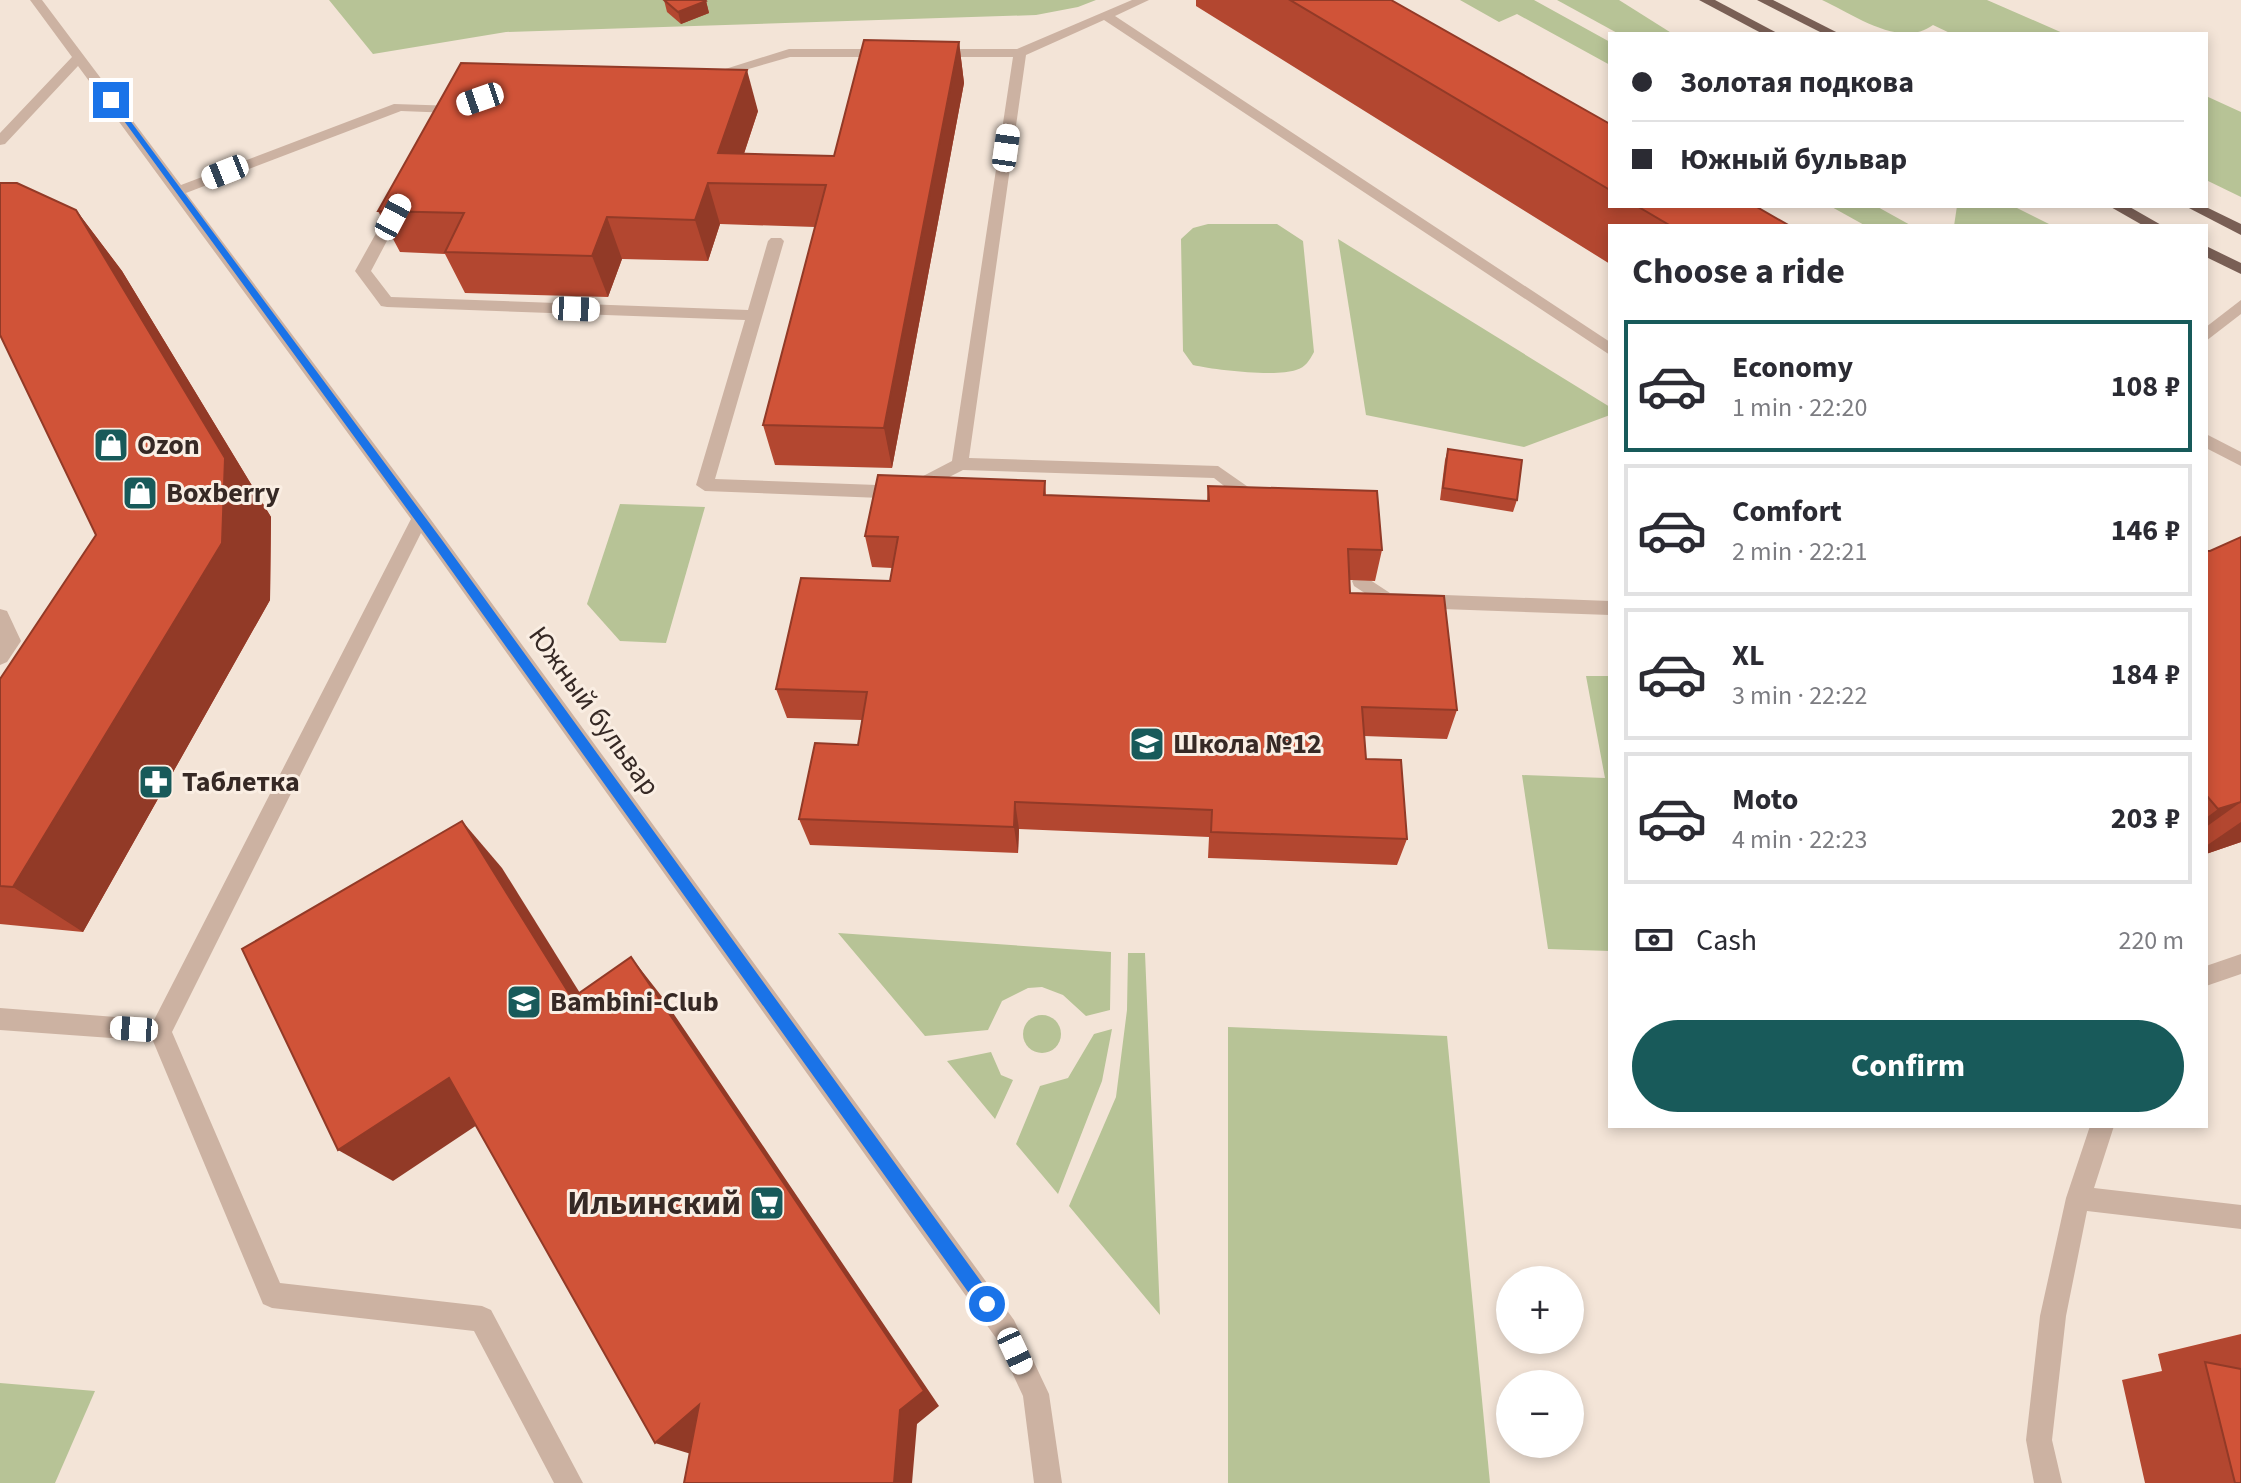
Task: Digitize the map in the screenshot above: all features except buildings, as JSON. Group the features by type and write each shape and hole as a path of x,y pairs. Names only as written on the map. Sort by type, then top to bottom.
{"main road":[{"path":"1705,0 1769,32"},
{"path":"1763,0 1830,32"},
{"path":"2120,208 2152,224"},
{"path":"2196,208 2241,230"},
{"path":"2208,252 2241,269"}],"street":[{"name":"Южный бульвар","path":"36,0 420,518 1005,1329 1036,1394 1048,1483"},
{"path":"927,53 1020,53 1039,42 1143,0"},
{"path":"1106,16 1608,349"},
{"path":"698,79 789,53 897,53"},
{"path":"960,464 1020,53"},
{"path":"0,141 79,57"},
{"path":"177,191 399,107 454,112"},
{"path":"408,190 363,271 387,302 754,315"},
{"path":"776,241 705,485 906,493 960,464 1218,472 1268,510"},
{"path":"2208,334 2241,305"},
{"path":"2208,441 2241,460"},
{"path":"420,518 160,1031 272,1295 482,1319 569,1483"},
{"path":"1361,581 1386,600 1608,608"},
{"path":"0,616 11,641 0,657"},
{"path":"2208,975 2241,964"},
{"path":"0,1019 160,1031"},
{"path":"2048,1483 2039,1440 2053,1316 2078,1198 2101,1128"},
{"path":"2078,1198 2241,1217"}],"green space":[{"path":"329,0 1096,0 1078,7 1036,15 506,32 373,54"},
{"path":"1460,0 1534,0 1608,41 1608,64 1517,14 1499,22"},
{"path":"1557,0 1619,0 1670,32 1615,32"},
{"path":"1822,0 1987,0 2060,32 1948,32 1933,25 1920,31 1892,32"},
{"path":"2208,97 2241,112 2241,197 2208,181"},
{"path":"1834,208 1880,208 1908,224 1862,224"},
{"path":"1957,208 2017,208 2049,224 1954,224"},
{"path":"1208,224 1277,224 1303,241 1314,352 1302,367 1274,373 1215,369 1193,365 1183,351 1181,239 1193,228"},
{"path":"1338,239 1608,406 1608,416 1524,447 1366,415"},
{"path":"620,504 705,507 666,643 620,641 587,604"},
{"path":"1586,676 1608,676 1608,951 1548,949 1522,775 1605,778"},
{"path":"838,933 1111,952 1110,1010 1086,1016 1063,995 1042,987 1028,988 1002,1001 988,1030 925,1036"},
{"path":"1128,953 1145,953 1160,1315 1069,1206 1116,1097 1127,1010"},
{"path":"1042,1015 1055,1021 1061,1034 1055,1047 1042,1053 1029,1047 1023,1034 1029,1021"},
{"path":"1228,1027 1447,1036 1490,1483 1228,1483"},
{"path":"1112,1029 1102,1081 1058,1194 1016,1144 1040,1086 1068,1078 1094,1034"},
{"path":"991,1052 1001,1075 1013,1080 995,1119 947,1061"},
{"path":"0,1383 95,1391 55,1483 0,1483"}],"place":[{"name":"Ozon","path":"111,445"},
{"name":"Boxberry","path":"140,493"},
{"name":"Школа №12","path":"1147,744"},
{"name":"Таблетка","path":"156,782"},
{"name":"Bambini-Club","path":"524,1002"},
{"name":"Ильинский","path":"767,1203"}],"route":[{"path":"111,100 438,543 987,1304"}]}
